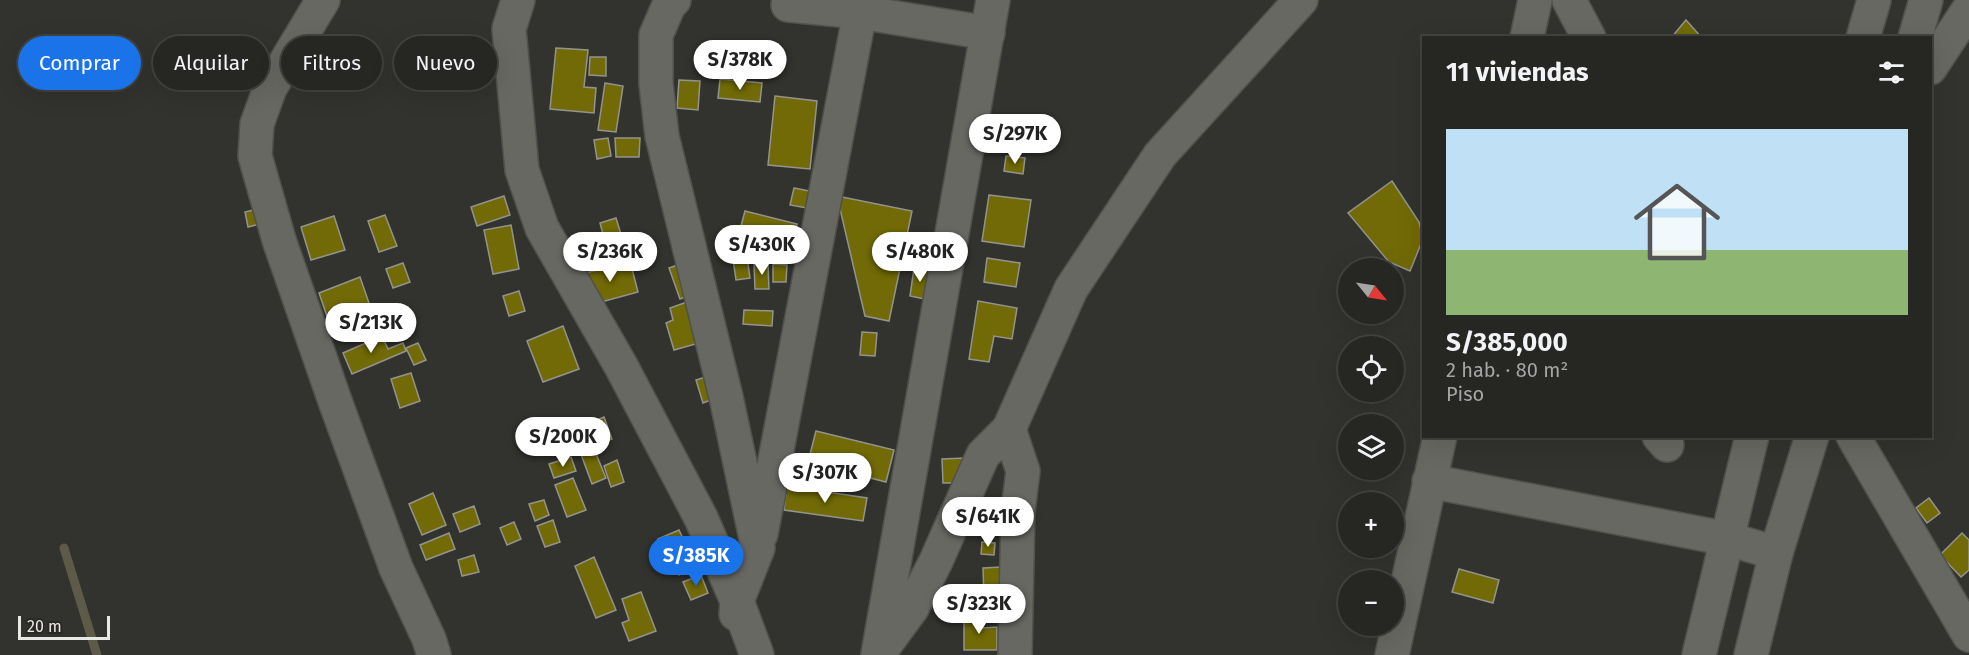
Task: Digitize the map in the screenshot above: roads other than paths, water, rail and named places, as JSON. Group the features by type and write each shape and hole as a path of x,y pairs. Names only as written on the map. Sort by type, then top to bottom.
{"street":[{"path":"323,0 270,88 257,124 255,156 279,240 335,401 396,568 429,639 434,655"},
{"path":"518,0 509,29 522,170 542,228 621,366 701,519 737,601 757,655"},
{"path":"674,0 669,5 656,35 656,84 662,136 726,397 758,548"},
{"path":"878,654 993,0"},
{"path":"878,654 912,608 936,561 983,455 1009,429 1071,289 1160,155 1301,0"},
{"path":"1527,36 1535,0"},
{"path":"1569,0 1587,36"},
{"path":"1864,36 1874,0"},
{"path":"1916,36 1926,0"},
{"path":"788,5 860,12 988,33"},
{"path":"1932,65 1969,9"},
{"path":"734,655 737,601 758,548 860,12"},
{"path":"1009,429 1023,471 1018,511 1015,655"},
{"path":"1392,655 1440,438"},
{"path":"1699,655 1752,438"},
{"path":"1751,655 1776,553 1811,438"},
{"path":"1854,438 1969,634"},
{"path":"1429,481 1728,539 1776,553"}],"waterway":[{"path":"64,548 97,655"}]}
